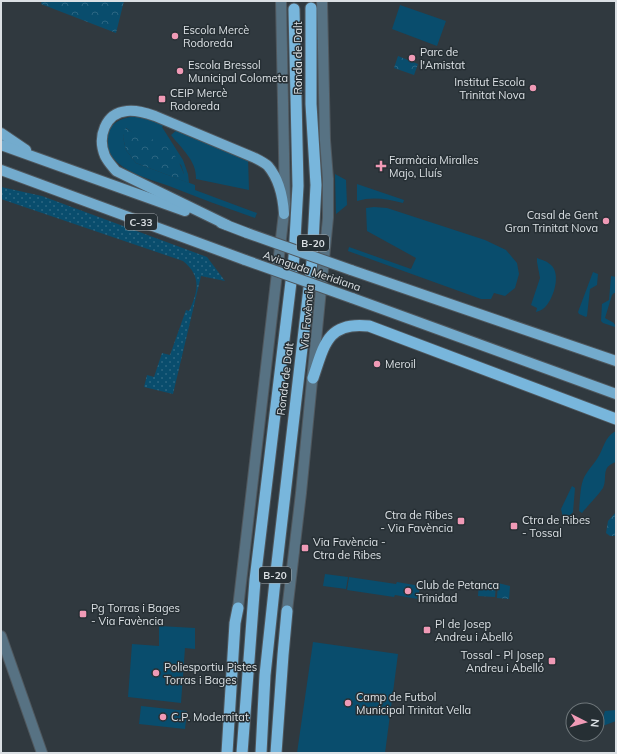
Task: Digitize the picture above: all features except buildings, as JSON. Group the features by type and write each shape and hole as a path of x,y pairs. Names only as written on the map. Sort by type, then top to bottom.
{"highway":[{"name":"Ronda de Dalt","path":"261,753 265,674 312,265 316,185 311,104 310,8"},
{"name":"Ronda de Dalt","path":"242,753 255,580 294,257 297,206 294,9"},
{"path":"313,378 326,343 333,334 340,329 351,326 370,326 616,418"},
{"path":"226,753 238,608"},
{"path":"276,753 283,655 288,611"}],"main road":[{"path":"227,225 116,171 109,164 102,148 104,128 109,120 117,114 128,111 141,112 155,116 255,158 268,167 275,177 283,198 284,214"},
{"path":"1,133 40,159"},
{"name":"Avinguda Meridiana","path":"1,145 352,270 616,361"},
{"name":"Avinguda Meridiana","path":"1,170 616,394"},
{"path":"1,178 37,183"}],"street":[{"path":"238,608 284,214 281,1"},
{"name":"Via Favència","path":"288,611 313,378 328,218 329,197 325,140 322,1"},
{"path":"1,636 42,753"}],"green space":[{"path":"42,1 124,1 116,33 41,4"},
{"path":"400,5 446,21 437,46 392,29"},
{"path":"398,56 418,64 414,75 394,68"},
{"path":"135,116 165,124 162,127 183,160 188,174 184,174 181,165 126,128 123,137 126,150 136,163 195,185 195,190 257,213 255,218 142,177 129,171 118,163 108,148 107,135 114,124 123,119"},
{"path":"125,128 167,147 179,162 184,174 188,174 189,183 136,163 126,150 123,137"},
{"path":"178,129 248,158 249,190 196,179 194,166 184,150 171,135"},
{"path":"335,174 346,180 347,205 336,214"},
{"path":"357,184 404,200 403,203 380,199 363,199 357,201"},
{"path":"1,187 42,196 207,257 225,281 201,276 173,394 144,387 147,375 154,377 162,353 170,355 186,310 189,311 195,297 196,278 189,267 183,261 1,199"},
{"path":"366,208 387,208 485,240 506,250 517,263 519,274 515,288 505,296 494,293 491,299 481,299 348,251 349,247 411,269 416,258 367,231"},
{"path":"537,258 551,265 556,274 556,280 554,291 549,302 543,309 536,312 537,308 531,305 540,278"},
{"path":"593,272 598,274 597,285 590,289 586,317 578,312"},
{"path":"611,276 616,277 616,293 612,295 605,318 614,323 616,325 615,327 601,321 602,304 609,300"},
{"path":"616,431 616,462 611,464 606,470 603,488 582,513 579,511 583,480 609,436"},
{"path":"572,486 575,488 573,512 564,522 561,509"},
{"path":"616,512 616,536 610,536 606,533 608,521"},
{"path":"325,574 348,577 346,589 323,586"},
{"path":"349,577 420,586 418,599 347,590"},
{"path":"479,583 496,584 495,597 478,596"},
{"path":"498,583 510,586 509,599 497,598"},
{"name":"Poliesportiu Pistes Torras i Bages","path":"159,626 195,628 195,649 185,648 181,703 128,697 132,644 159,646"},
{"name":"Camp de Futbol Municipal Trinitat Vella","path":"313,642 398,654 385,753 297,753"},
{"name":"C.P. Modernitat","path":"141,706 187,711 185,729 139,724"},
{"path":"616,710 616,721 605,725 605,711"}],"place":[{"name":"Escola Mercè Rodoreda","path":"175,36"},
{"name":"Parc de l'Amistat","path":"412,58"},
{"name":"Escola Bressol Municipal Colometa","path":"180,71"},
{"name":"Institut Escola Trinitat Nova","path":"533,88"},
{"name":"CEIP Mercè Rodoreda","path":"162,99"},
{"name":"Farmàcia Miralles Majo, Lluís","path":"381,166"},
{"name":"Casal de Gent Gran Trinitat Nova","path":"606,221"},
{"name":"Meroil","path":"377,364"},
{"name":"Ctra de Ribes - Via Favència","path":"461,521"},
{"name":"Ctra de Ribes - Tossal","path":"514,526"},
{"name":"Via Favència - Ctra de Ribes","path":"305,548"},
{"name":"Club de Petanca Trinidad","path":"408,591"},
{"name":"Pg Torras i Bages - Via Favència","path":"83,614"},
{"name":"Pl de Josep Andreu i Abelló","path":"427,630"},
{"name":"Tossal - Pl Josep Andreu i Abelló","path":"552,661"},
{"name":"Poliesportiu Pistes Torras i Bages","path":"156,673"},
{"name":"Camp de Futbol Municipal Trinitat Vella","path":"348,703"},
{"name":"C.P. Modernitat","path":"163,717"}]}
